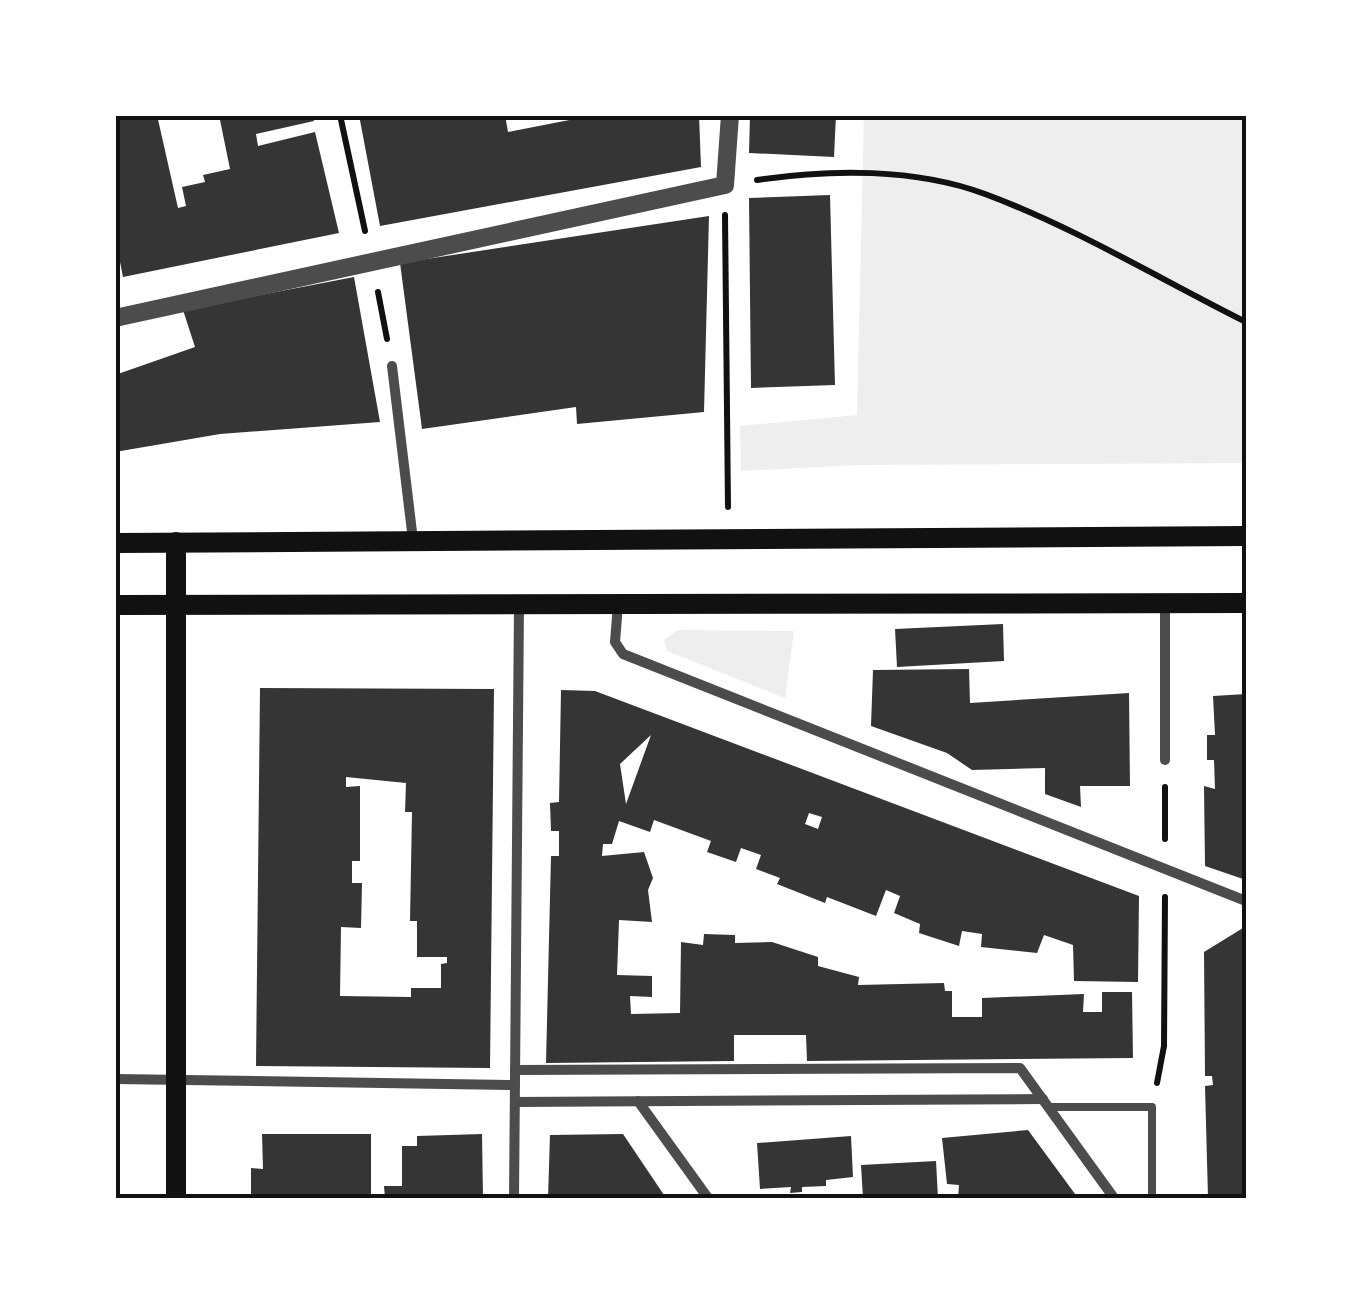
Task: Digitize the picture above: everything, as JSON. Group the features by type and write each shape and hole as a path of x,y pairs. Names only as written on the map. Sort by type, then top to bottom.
{"main road":[{"path":"115,543 1246,536"},
{"path":"176,542 176,1198"},
{"path":"115,605 1246,603"}],"street":[{"path":"115,318 725,186 730,115"},
{"path":"392,366 413,540"},
{"path":"1165,603 1165,760"},
{"path":"514,1198 518,604"},
{"path":"618,604 615,642 623,654 1246,902"},
{"path":"515,1070 1020,1068 1114,1198"},
{"path":"115,1079 515,1085"},
{"path":"638,1101 708,1198"},
{"path":"515,1102 1046,1103"}],"lane":[{"path":"1046,1103 1152,1107 1152,1198"}],"path":[{"path":"340,115 367,240"},
{"path":"729,539 725,186 794,175 887,174 982,193 1246,322"},
{"path":"376,286 392,366"}],"shaded area":[{"path":"864,115 1246,115 1246,463 858,465 741,471 740,426 857,415"},
{"path":"678,630 794,631 785,698 667,651 664,640"}],"building":[{"path":"115,115 157,115 178,208 186,206 182,187 205,182 203,175 230,169 219,115 313,115 314,121 256,134 258,146 315,132 339,233 123,277 115,237"},
{"path":"359,115 505,115 508,132 595,115 699,115 701,167 380,226"},
{"path":"750,115 836,115 834,157 749,153"},
{"path":"830,195 835,385 751,388 749,198"},
{"path":"709,216 704,412 577,424 576,407 422,429 400,263"},
{"path":"354,277 380,422 220,434 115,452 115,375 195,347 183,310"},
{"path":"1003,624 1004,661 897,667 895,629"},
{"path":"969,669 970,703 1129,693 1130,786 1080,786 1081,807 1045,794 1045,768 972,770 947,753 871,726 873,670"},
{"path":"260,688 494,689 490,1068 256,1066","holes":["346,777 406,783 405,812 412,812 410,921 417,921 417,957 447,957 447,963 441,964 441,988 411,988 411,997 340,996 341,927 361,928 362,883 352,883 352,861 360,861 360,786 346,787"]},
{"path":"561,690 595,691 1139,896 1138,982 1074,981 1073,945 1044,935 1037,953 981,947 982,934 962,931 959,946 919,933 920,924 894,913 900,896 886,890 876,916 827,897 825,903 777,884 780,878 756,869 761,855 741,848 736,862 707,852 711,841 654,820 650,832 619,821 612,844 603,844 602,856 644,852 653,878 648,890 652,922 619,920 617,975 652,976 652,997 630,996 631,1014 680,1013 681,942 703,945 704,934 735,935 735,943 772,942 818,957 818,966 859,977 858,985 944,983 945,991 952,991 952,1017 982,1017 982,998 1084,994 1083,1012 1102,1012 1102,992 1132,992 1133,1058 807,1061 806,1035 734,1035 734,1061 546,1063 551,856 559,856 559,831 551,831 550,803 559,802","holes":["651,735 626,804 620,764","809,813 822,817 818,829 805,824"]},
{"path":"1246,694 1246,880 1205,866 1204,786 1215,789 1214,760 1207,760 1207,735 1215,735 1213,696"},
{"path":"1243,928 1246,1198 1208,1198 1205,1086 1213,1085 1212,1076 1205,1076 1204,952"},
{"path":"1028,1130 1078,1198 958,1198 959,1185 947,1184 942,1138"},
{"path":"262,1134 371,1134 371,1198 251,1198 251,1168 263,1169"},
{"path":"482,1134 483,1198 385,1198 384,1186 402,1186 402,1146 417,1146 417,1136"},
{"path":"623,1134 666,1198 548,1198 550,1135"},
{"path":"851,1136 853,1177 826,1180 826,1186 802,1187 802,1192 790,1193 791,1187 760,1189 757,1143"},
{"path":"936,1161 938,1198 863,1198 861,1165"}]}
